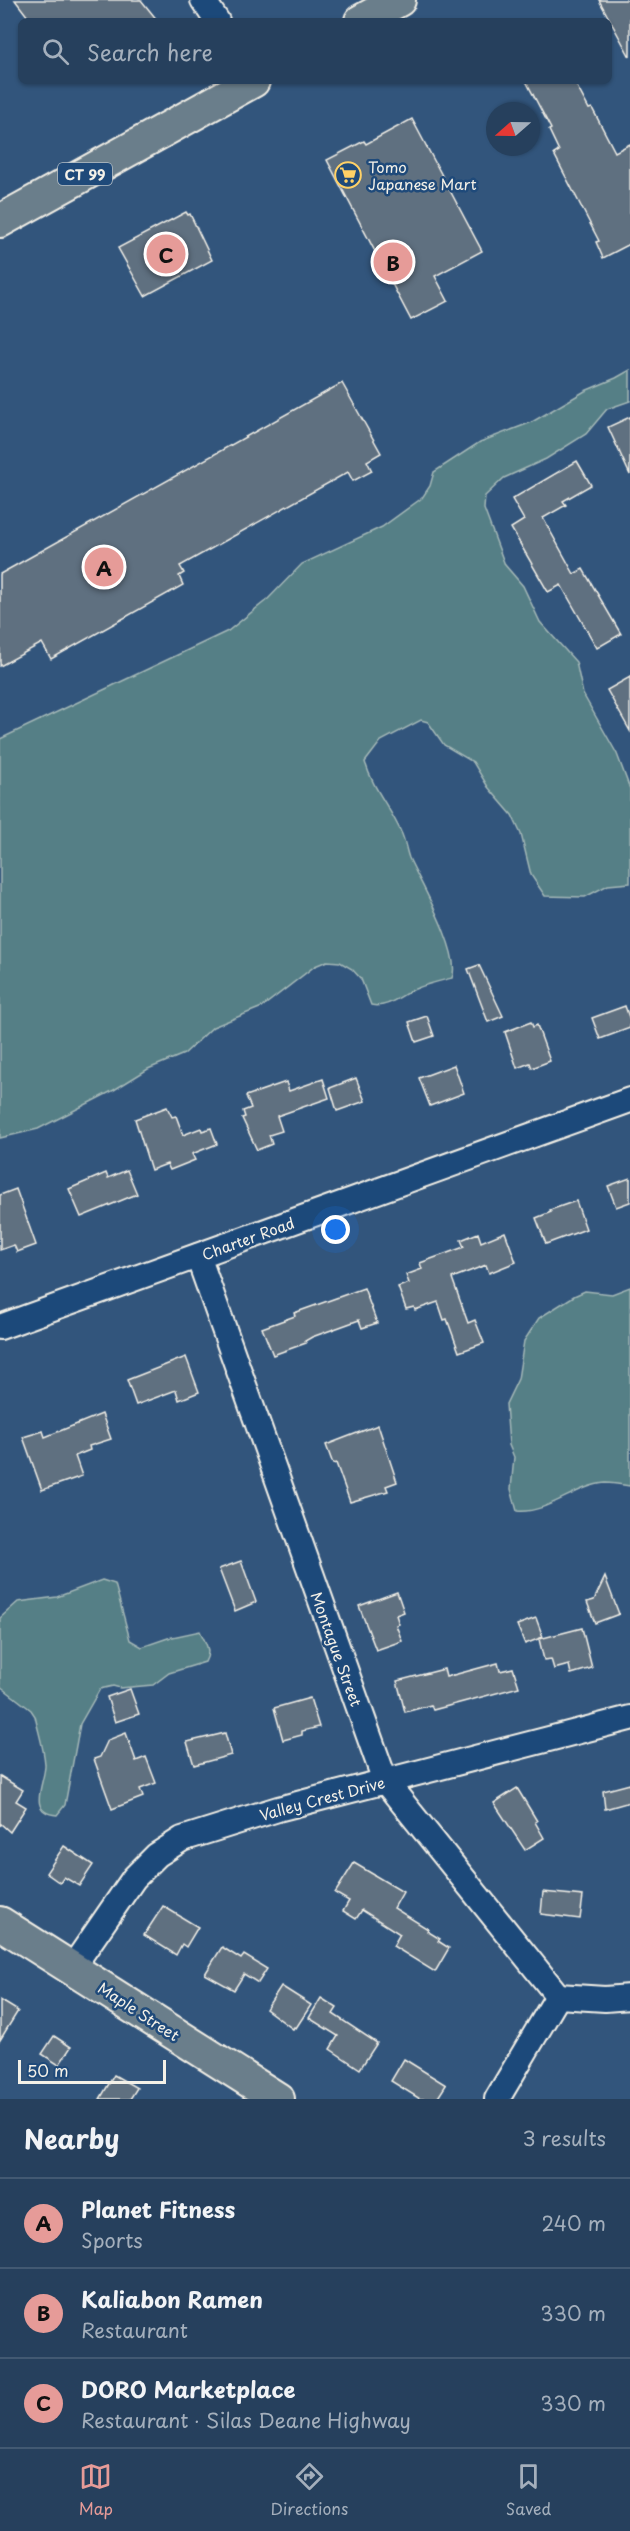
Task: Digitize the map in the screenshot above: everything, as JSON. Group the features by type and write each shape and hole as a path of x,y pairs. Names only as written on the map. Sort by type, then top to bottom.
{"main road":[{"path":"366,18 399,0"},
{"name":"CT 99","path":"0,221 248,84"},
{"name":"Maple Street","path":"0,1923 278,2099"}],"street":[{"path":"203,0 215,18"},
{"name":"Charter Road","path":"0,1327 630,1100"},
{"name":"Montague Street","path":"198,1256 385,1781 558,1996"},
{"name":"Valley Crest Drive","path":"72,1968 134,1878 157,1855 182,1839 278,1809 630,1719"},
{"path":"497,2099 558,1996 605,1999 630,1997"}],"green space":[{"path":"630,370 630,401 607,409 586,434 546,459 504,478 485,496 484,509 505,565 523,586 540,622 576,662 583,694 617,754 630,789 630,883 608,885 585,897 545,896 531,875 521,834 512,815 488,787 473,762 444,745 428,722 421,720 381,741 365,762 372,781 404,838 409,858 446,936 451,952 452,978 415,989 377,1006 371,1005 361,979 352,969 340,962 327,961 315,966 262,1007 213,1027 184,1054 148,1069 114,1090 38,1129 0,1138 0,739 228,631 268,599 302,564 382,527 422,498 430,486 434,472 480,442 532,422 585,391"},
{"path":"630,1287 630,1486 609,1483 595,1485 540,1508 517,1511 511,1489 514,1457 509,1445 506,1404 518,1379 524,1341 539,1318 574,1296 585,1291 612,1294"},
{"path":"102,1580 115,1584 130,1640 142,1647 200,1631 208,1654 205,1662 169,1673 153,1685 120,1688 113,1686 100,1689 80,1724 65,1805 57,1815 47,1813 39,1802 45,1764 35,1716 31,1710 0,1686 0,1618 18,1602 57,1597"}],"building":[{"path":"15,0 141,0 156,18 29,18"},
{"path":"599,0 630,0 630,57 612,24 612,18 609,18"},
{"path":"528,84 576,84 589,109 592,108 615,152 630,144 630,244 603,258 596,242 599,241 554,154 559,151 549,130 551,129 540,108 540,102 537,102"},
{"path":"412,119 482,251 435,276 448,301 411,320 327,160 364,141 366,144"},
{"path":"186,212 190,214 212,260 145,296 118,248"},
{"path":"342,383 381,453 367,461 372,471 353,481 348,472 180,566 184,573 179,576 183,585 51,659 42,643 0,666 0,574"},
{"path":"630,417 630,475 608,427"},
{"path":"577,461 591,485 563,501 566,505 543,518 574,574 583,569 621,634 597,648 561,585 548,592 511,528 524,520 512,499"},
{"path":"630,677 630,731 607,690"},
{"path":"479,965 503,1016 488,1022 468,969"},
{"path":"625,1006 630,1028 600,1039 592,1018"},
{"path":"427,1016 434,1036 416,1042 409,1022"},
{"path":"531,1022 533,1027 537,1025 550,1061 532,1068 530,1063 517,1068 505,1032"},
{"path":"454,1065 464,1093 430,1106 419,1078"},
{"path":"356,1078 365,1101 337,1111 330,1088"},
{"path":"323,1079 329,1098 277,1116 282,1131 269,1135 272,1144 257,1150 242,1118 245,1117 243,1111 251,1108 246,1096 286,1082 289,1091"},
{"path":"167,1107 172,1117 176,1116 183,1135 201,1128 202,1131 211,1128 217,1144 192,1154 195,1160 170,1170 167,1164 151,1170 135,1119"},
{"path":"127,1170 137,1194 81,1217 69,1189 106,1173 108,1178"},
{"path":"630,1178 630,1202 616,1207 608,1186"},
{"path":"16,1189 36,1245 17,1252 14,1245 0,1250 0,1195"},
{"path":"576,1201 586,1229 546,1244 536,1218 551,1212 550,1210"},
{"path":"505,1232 516,1262 489,1273 486,1265 452,1278 468,1323 475,1320 484,1343 459,1352 438,1302 415,1310 414,1307 406,1309 398,1287 409,1283 406,1275 422,1269 420,1263 464,1247 461,1240 478,1233 481,1242"},
{"path":"364,1288 377,1323 362,1328 359,1320 312,1337 305,1341 306,1343 273,1355 262,1328 295,1316 294,1313"},
{"path":"186,1357 199,1392 179,1400 176,1390 136,1405 127,1380"},
{"path":"102,1414 111,1439 89,1446 90,1450 75,1456 82,1476 42,1490 23,1437 43,1431 45,1437"},
{"path":"378,1425 397,1482 386,1486 388,1491 350,1502 336,1463 333,1464 326,1445"},
{"path":"241,1561 256,1602 235,1611 219,1569"},
{"path":"605,1577 619,1614 595,1623 587,1602 594,1600"},
{"path":"397,1592 404,1612 396,1615 399,1624 396,1625 402,1641 376,1650 359,1606"},
{"path":"536,1618 543,1637 525,1644 517,1625"},
{"path":"582,1628 592,1668 571,1674 569,1665 554,1669 551,1659 544,1660 539,1639"},
{"path":"498,1663 500,1671 513,1668 519,1687 433,1710 431,1705 405,1712 397,1681 444,1669 446,1677"},
{"path":"130,1689 139,1714 115,1722 107,1697"},
{"path":"310,1698 319,1727 302,1731 302,1735 283,1740 274,1708"},
{"path":"126,1733 136,1761 146,1757 156,1783 140,1789 143,1797 112,1809 94,1759 100,1757 108,1740"},
{"path":"225,1733 231,1755 194,1765 187,1742"},
{"path":"0,1776 23,1790 16,1801 26,1807 10,1832 1,1824 0,1826"},
{"path":"630,1784 630,1802 605,1809 603,1791"},
{"path":"517,1788 537,1821 535,1822 544,1838 525,1850 494,1803"},
{"path":"64,1846 93,1865 79,1886 64,1877 60,1883 46,1873"},
{"path":"354,1863 403,1892 394,1908 428,1929 427,1931 440,1939 438,1941 449,1948 435,1972 393,1946 400,1934 362,1910 356,1919 343,1911 349,1901 335,1893"},
{"path":"543,1892 583,1896 580,1919 541,1914"},
{"path":"163,1906 198,1927 186,1947 182,1944 176,1955 144,1935"},
{"path":"222,1947 241,1959 244,1955 267,1969 258,1983 244,1974 234,1990 205,1974"},
{"path":"281,1986 311,2005 293,2029 266,2009"},
{"path":"321,1998 337,2008 333,2014 377,2043 360,2069 330,2049 338,2036 309,2018"},
{"path":"0,2000 18,2011 0,2040"},
{"path":"54,2036 71,2047 59,2065 42,2054"},
{"path":"404,2059 446,2085 437,2099 420,2099 391,2081"},
{"path":"114,2075 137,2088 130,2099 100,2099"}],"place":[{"name":"Tomo Japanese Mart","path":"348,175"},
{"name":"DORO Marketplace","path":"166,254"},
{"name":"Kaliabon Ramen","path":"393,262"},
{"name":"Planet Fitness","path":"104,567"}]}
